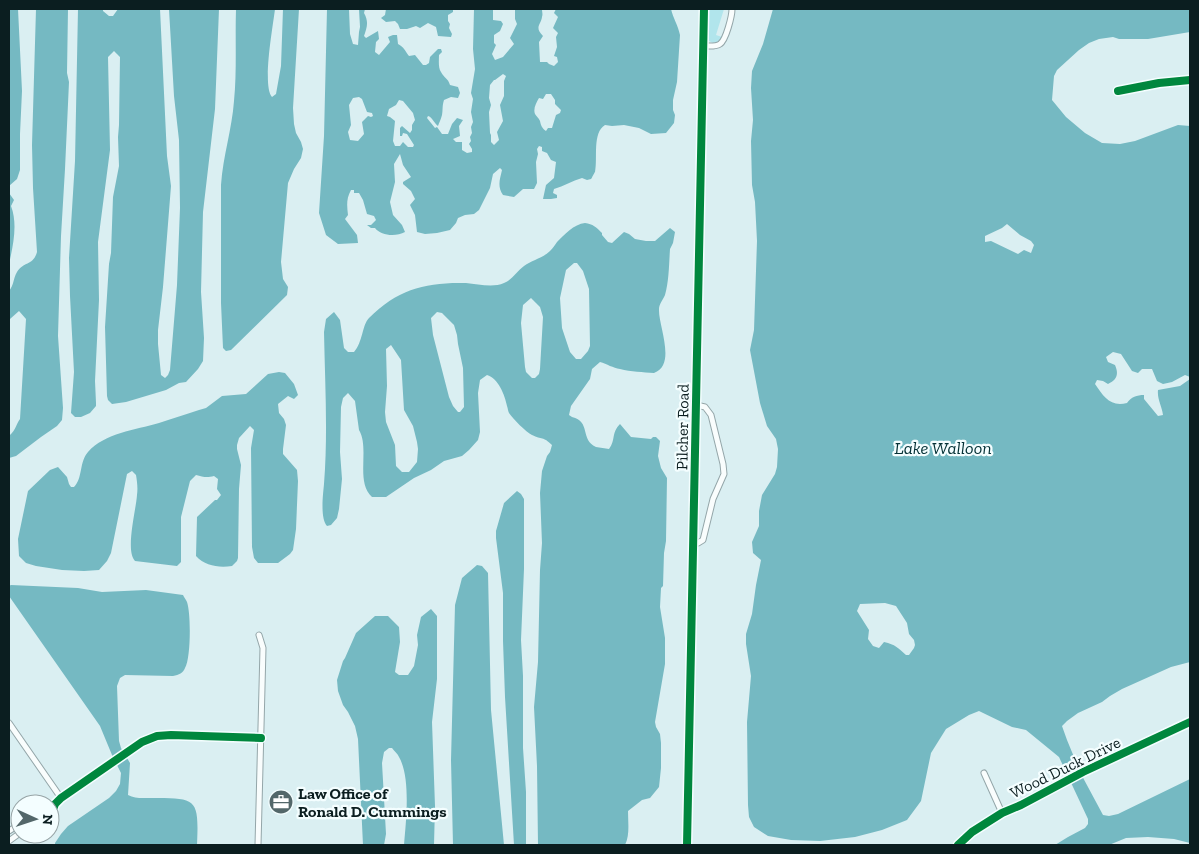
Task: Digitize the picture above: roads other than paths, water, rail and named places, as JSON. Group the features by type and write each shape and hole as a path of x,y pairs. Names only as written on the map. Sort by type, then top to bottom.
{"street":[{"name":"Pilcher Road","path":"687,845 704,9"},
{"path":"704,46 717,46 720,44 725,36 732,15 732,9"},
{"path":"1118,91 1159,83 1190,80"},
{"path":"693,544 703,540 710,507 724,474 712,414 705,407 696,405"},
{"path":"258,635 263,648 258,845"},
{"name":"Wood Duck Drive","path":"958,845 972,832 1002,813 1083,772 1190,722"},
{"path":"9,723 61,798 148,739 164,735 261,738"},
{"path":"984,773 1002,813"}],"water":[{"path":"9,9 18,9 22,91 20,170 17,179 9,186"},
{"path":"36,9 68,9 67,73 69,82 58,336 63,408 62,420 57,426 16,456 9,458 9,434 14,431 20,419 26,319 19,311 10,319 9,357 9,291 17,272 31,262 37,252 32,145"},
{"path":"78,9 103,9 109,16 113,16 118,9 160,9 167,156 171,186 158,330 161,375 165,378 170,370 177,285 180,208 179,140 174,96 169,9 219,9 215,109 203,212 201,292 204,338 203,361 186,382 126,402 112,404 108,400 105,327 113,197 119,166 120,57 114,51 108,57 110,150 98,242 99,300 95,381 96,406 90,413 81,417 75,417 71,413 74,372 69,258 75,161"},
{"path":"236,9 275,9 268,69 269,91 272,97 276,94 281,66 283,9 299,9 293,108 296,133 303,149 301,158 288,183 281,262 283,279 288,287 287,295 231,350 226,351 223,348 221,303 221,185 234,101"},
{"path":"327,9 349,9 350,34 353,44 358,45 359,9 365,9 364,13 367,24 364,36 366,38 378,31 379,39 376,42 375,52 379,55 390,42 388,37 393,35 397,35 398,44 409,56 415,55 423,65 429,63 430,57 438,49 441,49 442,52 439,55 440,70 450,85 458,87 460,93 458,98 451,97 444,100 438,126 428,116 427,118 442,134 448,134 457,118 463,120 459,126 460,136 453,139 456,142 462,142 462,150 467,153 472,152 469,144 473,122 471,112 473,99 471,93 475,69 473,49 474,9 493,9 493,20 501,21 503,24 500,31 494,35 494,43 496,45 492,54 495,60 503,57 514,44 510,38 517,24 515,9 542,9 538,28 543,36 539,42 540,62 547,62 554,66 558,62 557,57 554,56 558,33 553,28 558,17 554,13 556,9 671,9 679,31 677,82 673,100 674,123 666,133 651,134 639,128 624,125 605,125 598,134 596,166 591,179 582,178 554,189 553,193 557,195 557,198 551,199 543,199 546,185 554,178 556,162 551,160 547,153 542,151 542,147 539,146 536,162 537,183 534,189 523,189 514,197 503,195 500,186 502,170 500,168 493,174 490,188 479,210 474,214 458,218 450,230 425,234 417,232 415,215 410,205 415,199 411,191 403,184 403,182 411,177 403,165 400,154 394,164 395,182 390,202 393,215 402,225 405,232 389,235 367,225 371,225 376,220 374,216 367,214 359,193 354,193 354,190 351,190 347,206 348,215 345,219 357,235 358,243 338,244 326,235 319,213 324,136","holes":["503,74 506,76 504,96 500,105 503,121 497,132 499,140 494,145 491,142 490,133 489,112 491,105 489,98 490,85","546,94 551,94 555,104 561,110 556,115 552,128 548,128 546,131 534,112 539,98 543,99","359,97 362,99 367,112 372,113 373,116 368,116 362,122 364,134 358,141 350,140 348,132 351,125 349,105 353,98","399,100 403,101 413,113 415,120 410,133 402,126 400,128 400,136 403,133 407,134 414,145 413,147 408,147 403,142 400,146 395,146 393,141 395,121 387,116 389,109 396,105"]},
{"path":"386,9 453,9 453,12 448,15 451,37 438,36 436,27 428,23 420,28 416,26 400,29 395,21 386,22 381,18 385,15"},
{"name":"Lake Walloon","path":"773,9 1190,9 1190,32 1148,39 1119,39 1113,37 1089,43 1057,70 1054,76 1052,100 1066,117 1085,133 1102,143 1120,144 1135,141 1178,125 1190,126 1190,377 1185,375 1172,382 1163,384 1157,381 1152,369 1142,369 1138,373 1132,371 1121,354 1113,352 1106,357 1108,362 1115,365 1117,374 1115,379 1108,384 1097,380 1095,384 1108,400 1116,404 1127,403 1134,397 1144,395 1144,399 1158,416 1163,415 1158,390 1180,386 1190,379 1190,662 1171,667 1122,689 1102,702 1078,713 1062,726 1081,774 1103,815 1118,814 1190,779 1190,843 1174,839 1148,837 1126,838 1109,845 1055,845 1085,828 1088,824 1088,819 1059,757 1026,730 1012,727 979,711 946,729 931,753 921,801 907,820 882,830 855,837 820,841 791,840 768,836 754,827 749,817 748,805 747,722 751,676 746,634 752,614 761,560 753,553 752,542 759,526 762,495 775,474 777,467 778,449 776,439 767,426 760,403 750,350 754,330 757,241 752,185 751,141 753,120 751,88 752,71 763,44","holes":["1007,224 1031,241 1034,245 1031,253 1024,250 1018,254 991,241 985,242 985,236","885,603 896,606 907,623 909,634 914,640 915,645 909,655 906,655 894,645 884,642 879,648 873,646 868,639 869,630 857,611 860,604"]},
{"path":"9,193 14,200 11,206 14,228 9,264"},
{"path":"588,223 594,226 608,242 612,243 624,232 635,239 655,241 670,228 675,232 670,249 665,295 659,307 665,344 664,362 661,369 654,373 633,371 600,362 592,369 590,379 571,406 569,415 582,422 588,440 596,447 609,449 615,430 620,424 631,437 651,439 656,437 660,441 658,456 661,468 667,478 666,541 660,607 665,638 665,664 655,722 660,734 661,743 659,787 650,798 642,800 628,811 628,833 625,845 538,845 534,707 538,662 542,543 540,493 542,471 552,445 544,439 529,433 513,419 498,383 487,375 480,380 478,393 480,432 478,440 469,450 462,456 444,461 386,497 372,497 364,483 362,437 359,430 355,401 348,393 343,398 341,407 340,452 342,479 339,509 337,518 331,525 327,526 323,518 326,446 324,332 326,319 334,312 340,320 344,348 348,352 354,352 369,318 391,300 413,289 438,284 466,283 490,285 504,283 510,280 524,266 547,253 566,233 581,224","holes":["574,263 577,263 583,271 589,289 590,346 581,359 576,359 570,352 562,328 560,298 566,270","531,298 540,307 543,317 540,369 539,374 535,378 532,378 526,372 525,367 521,323 523,305","437,312 442,313 454,325 463,368 464,407 460,412 453,406 449,397 433,335 431,318","391,345 401,360 404,410 413,426 417,442 417,462 409,472 402,472 396,466 395,445 386,422 386,349"]},
{"path":"285,373 294,384 298,395 294,399 288,396 278,404 279,413 286,425 283,454 297,470 298,481 293,550 278,563 258,563 254,558 252,547 251,448 254,430 250,426 239,438 237,445 241,465 238,558 232,566 212,566 196,556 197,517 221,495 217,489 218,479 214,476 196,475 190,481 181,517 181,562 177,566 135,561 132,556 131,540 137,487 136,475 132,471 127,474 111,553 99,570 62,570 36,566 26,563 19,556 18,539 28,491 50,470 58,467 67,477 71,487 74,487 79,479 85,456 103,440 206,408 222,396 246,394 268,374"},
{"path":"517,491 524,499 521,640 526,845 514,845 505,697 503,593 496,538 496,531 504,503"},
{"path":"477,565 482,566 488,573 491,710 504,845 453,845 451,760 455,605 462,578"},
{"path":"9,586 78,588 102,592 146,590 183,595 187,602 190,625 185,668 180,674 173,676 125,675 120,678 117,686 119,741 130,763 128,795 139,798 186,800 192,804 197,818 197,845 55,845 60,844 60,836 68,826 109,798 116,791 120,784 121,773 100,726 9,596"},
{"path":"431,609 437,616 437,679 432,722 435,806 434,845 404,845 407,800 405,776 398,756 392,748 389,748 384,752 382,763 386,834 384,845 363,845 358,739 355,726 343,705 338,691 337,680 343,661 356,633 375,616 388,616 399,627 400,642 395,672 399,675 408,675 414,666 421,617"}],"place":[{"name":"Law Office of Ronald D. Cummings","path":"281,802"}]}
